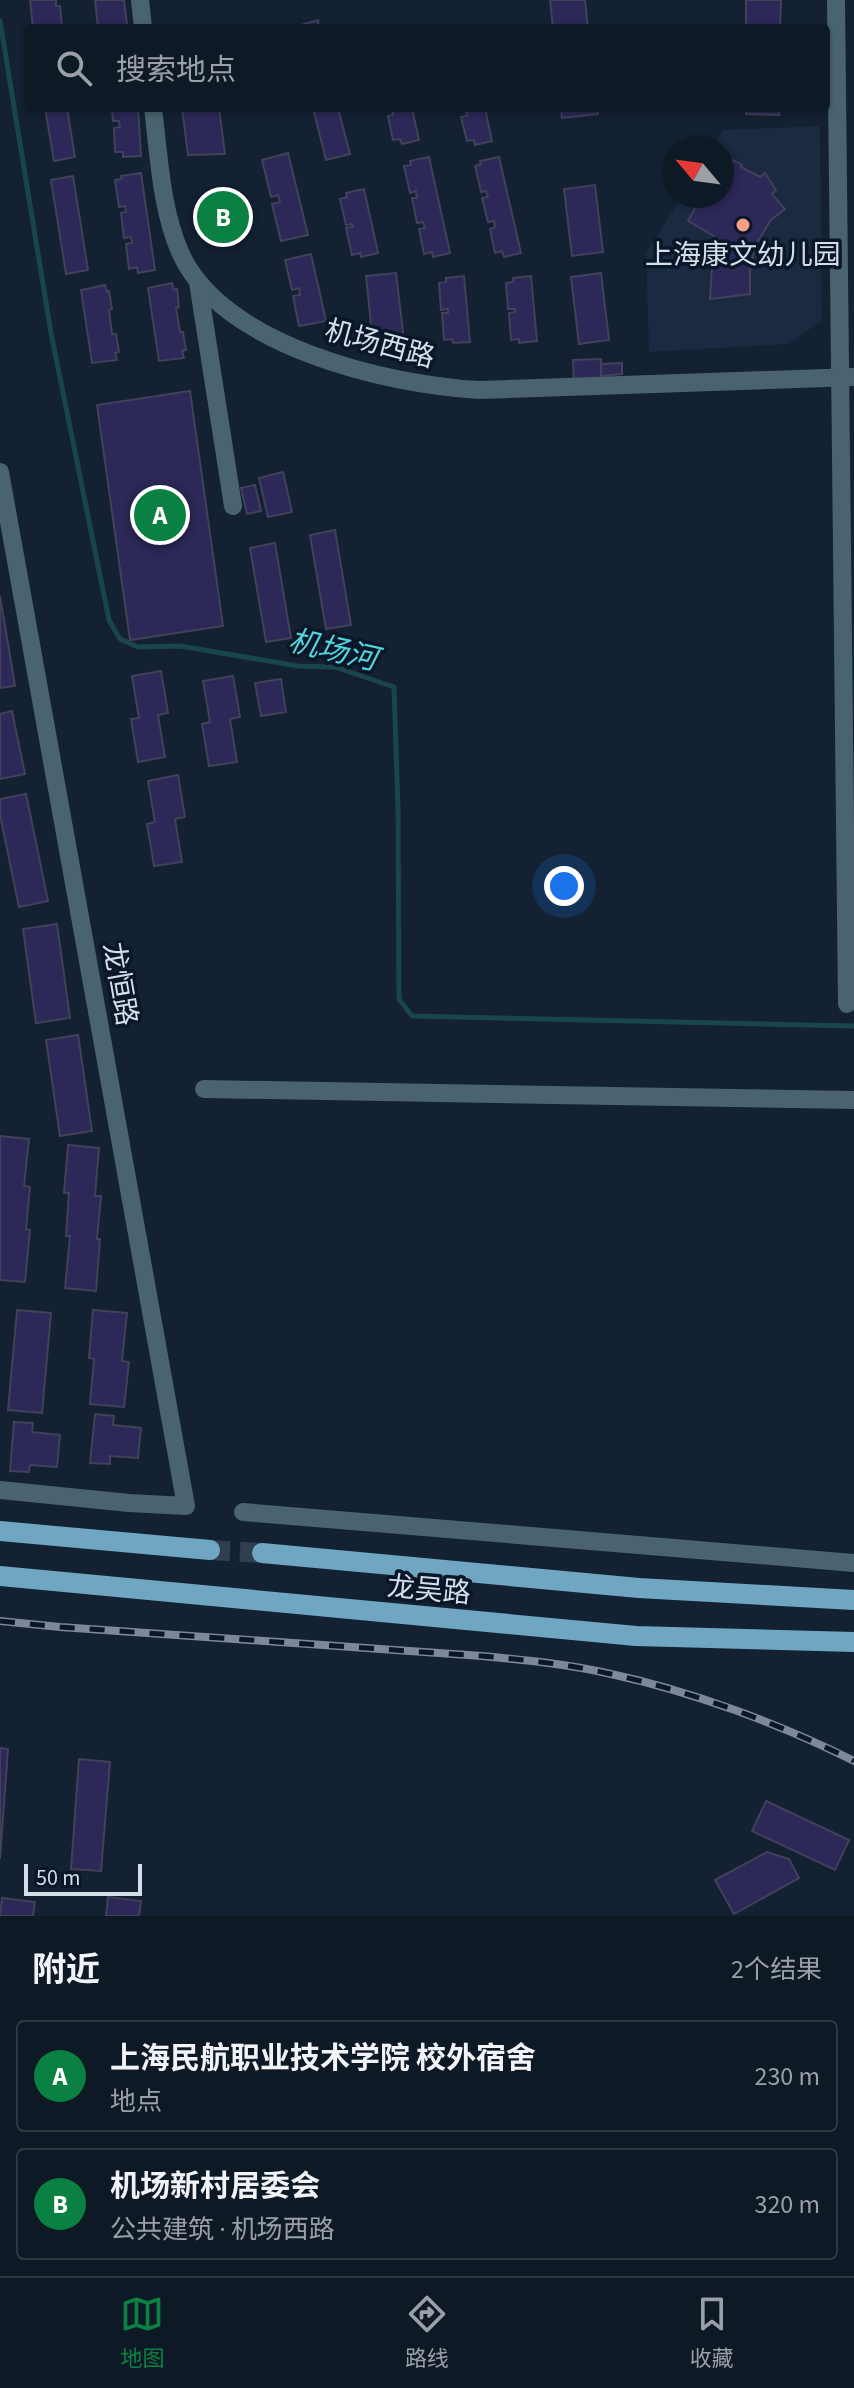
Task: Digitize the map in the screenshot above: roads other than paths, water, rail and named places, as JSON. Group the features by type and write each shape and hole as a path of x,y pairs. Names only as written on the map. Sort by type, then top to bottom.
{"main road":[{"path":"0,1531 210,1550"},
{"name":"龙吴路","path":"262,1553 639,1588 853,1600"},
{"name":"龙吴路","path":"0,1576 636,1636 854,1642"}],"street":[{"path":"140,0 143,24"},
{"path":"836,0 847,377 847,1004"},
{"name":"机场西路","path":"154,112 171,226 182,255 198,282 234,315 270,336 354,369 405,382 479,390 847,377"},
{"path":"198,282 233,506"},
{"name":"龙恒路","path":"0,472 186,1506 0,1490"},
{"path":"204,1089 854,1100"},
{"path":"243,1512 854,1563"}],"waterway":[{"name":"机场河","path":"0,21 51,333 109,620 120,639 138,647 180,646 298,666 335,667 394,687 399,999 412,1016 854,1026"}],"tunnel":[{"path":"210,1550 262,1553"}],"railway":[{"path":"0,1621 482,1656 579,1668 641,1681 703,1699 796,1734 854,1761"}],"place":[{"name":"机场新村居委会","path":"223,217"},
{"name":"上海康文幼儿园","path":"743,225"},
{"name":"上海民航职业技术学院 校外宿舍","path":"160,515"}]}
